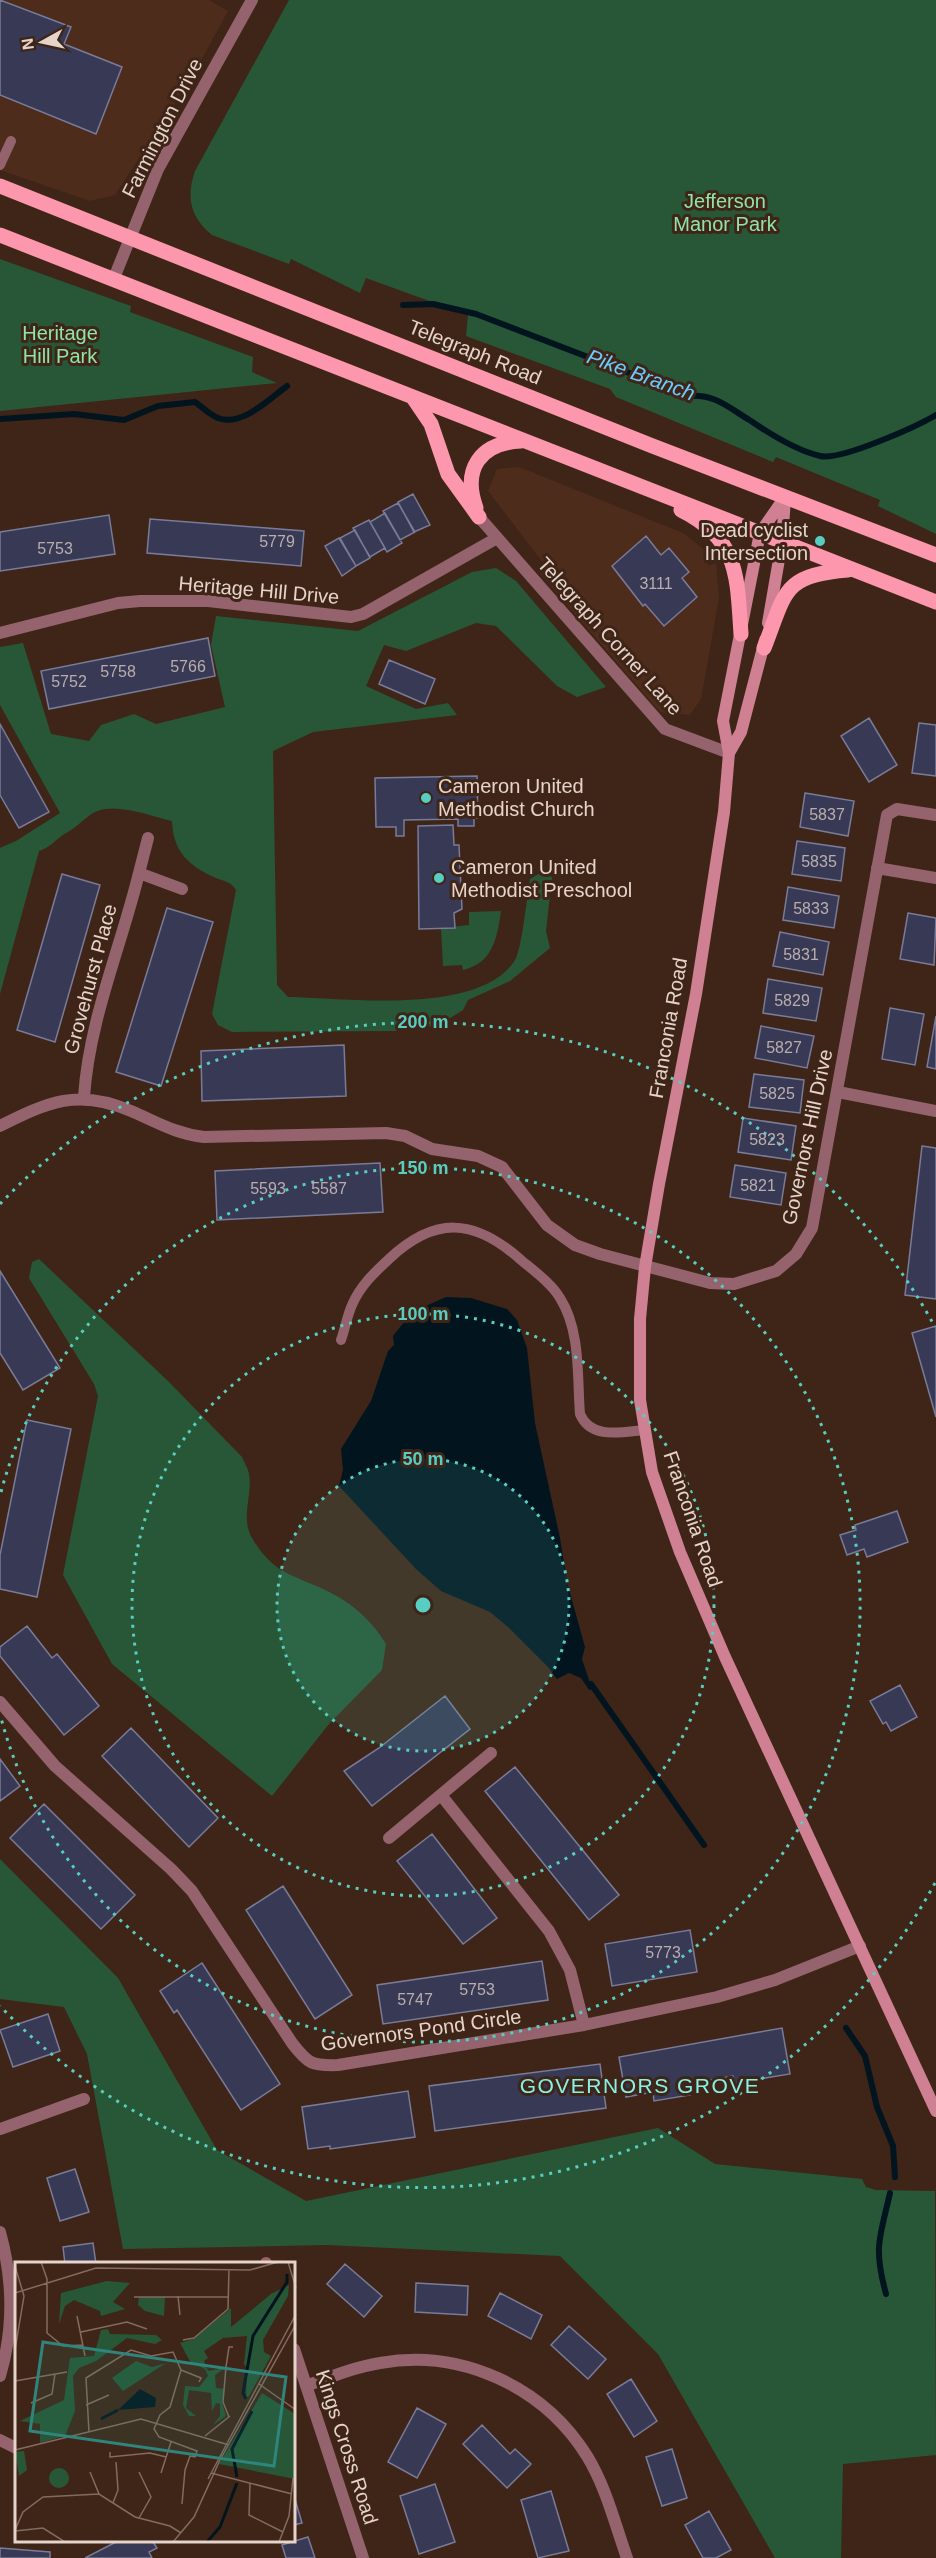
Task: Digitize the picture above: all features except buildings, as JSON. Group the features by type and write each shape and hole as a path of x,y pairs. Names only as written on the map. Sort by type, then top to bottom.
{"main road":[{"name":"Telegraph Road","path":"0,186 936,555"},
{"path":"0,235 936,602"},
{"path":"414,399 431,424 448,474 479,517"},
{"path":"479,517 471,487 473,468 493,447 523,441"},
{"path":"615,476 687,512 718,535 726,545 736,573 741,634"},
{"name":"Franconia Road","path":"785,497 760,533 723,721 729,753 724,812 696,994 645,1267 639,1360 644,1430 652,1472 680,1552 730,1666 936,2111"},
{"name":"Franconia Road","path":"729,753 741,732 764,648 782,542 785,497"},
{"path":"764,648 781,605 789,590 800,579 812,573 852,570"}],"street":[{"name":"Farmington Drive","path":"114,278 158,169 252,0"},
{"name":"Telegraph Corner Lane","path":"479,517 665,729 729,753"},
{"name":"Heritage Hill Drive","path":"0,633 118,603 140,601 208,601 351,617 363,614 497,538"},
{"name":"Governors Hill Drive","path":"645,1267 710,1283 734,1284 776,1271 796,1254 812,1228 889,812 903,809 936,815"},
{"name":"Grovehurst Place","path":"84,1097 86,1069 96,1020 148,838"},
{"path":"877,868 936,878"},
{"path":"139,873 182,889"},
{"path":"838,1092 936,1111"},
{"path":"0,1126 37,1107 84,1097 109,1103 184,1134 204,1137 386,1133 405,1136 432,1149 478,1156 502,1167 548,1225 568,1241 600,1254 645,1267"},
{"name":"Governors Pond Circle","path":"0,1702 55,1766 171,1869 192,1891 292,2043 303,2058 315,2066 338,2065 584,2025 748,1989 860,1946"},
{"path":"389,1838 491,1753"},
{"path":"441,1795 549,1931 570,1970 584,2025"},
{"path":"0,2129 84,2099"},
{"path":"0,2232 9,2277 11,2307 8,2342 0,2376"},
{"name":"Kings Cross Road","path":"296,2355 363,2558"},
{"path":"306,2386 379,2363 400,2360 451,2363 478,2369 508,2382 543,2405 574,2436 603,2488 627,2558"},
{"path":"0,2440 15,2448"}],"lane":[{"path":"0,165 11,141"},
{"path":"341,1340 352,1305 362,1286 399,1250 425,1232 436,1228 449,1226 463,1228 485,1236 509,1249 560,1297 574,1338 582,1420 599,1432 644,1430"}],"shaded area":[{"path":"0,0 209,0 228,11 192,77 115,195 90,201 0,170"},
{"path":"519,467 683,533 711,555 705,559 709,566 716,562 719,598 701,699 690,715 660,712 537,570 544,564 488,491 497,469"}],"green space":[{"name":"Jefferson Manor Park","path":"289,0 936,0 936,534 878,506 880,500 776,457 773,462 616,397 610,389 466,336 468,315 366,278 360,293 291,259 289,264 212,235 199,221 192,206 192,180"},
{"name":"Heritage Hill Park","path":"0,259 131,306 130,312 253,357 252,372 277,383 0,411"},
{"path":"496,568 516,581 606,687 577,697 557,686 496,626 476,623 406,651 384,645 366,686 416,709 448,703 457,715 313,732 273,751 277,985 288,997 376,1000 443,997 473,990 498,978 515,960 522,934 530,879 540,873 552,877 546,931 550,948 510,981 468,1000 463,1010 439,1025 396,1031 232,1032 218,1025 212,1014 236,890 230,883 198,868 184,857 173,832 172,821 113,808 95,812 50,846 39,851 0,994 0,848 16,841 60,813 0,705 0,647 23,643 51,734 89,741 101,725 134,714 156,724 225,707 211,645 216,616 358,631 472,572"},
{"path":"501,911 498,931 492,948 481,962 463,970 462,965 443,966 441,928 469,925 469,912"},
{"path":"39,1259 169,1382 242,1457 250,1482 247,1514 249,1530 252,1538 269,1561 288,1574 333,1594 349,1604 370,1622 386,1644 382,1670 329,1724 272,1796 112,1664 63,1575 98,1396 94,1384 29,1278 32,1262"},
{"path":"0,1859 118,1978 217,2150 306,2201 658,2128 715,2164 862,2179 866,2187 876,2190 935,2191 936,2455 843,2464 841,2558 775,2558 658,2354 560,2256 327,2245 123,2249 87,2054 64,2007 0,1999"}],"water":[{"path":"446,1297 471,1298 507,1309 517,1320 527,1348 535,1423 560,1538 567,1582 585,1647 582,1659 592,1689 589,1690 581,1678 569,1673 557,1679 508,1627 490,1612 441,1591 416,1569 339,1486 343,1470 341,1449 371,1401 388,1351 394,1345 393,1336 412,1312"}],"waterway":[{"name":"Pike Branch","path":"403,305 433,304 476,314 689,396 707,397 729,407 784,442 820,456 830,456 861,448 936,415"},
{"name":"Pike Branch","path":"0,419 74,414 124,420 158,406 195,402 215,417 227,420 236,419 255,410 287,386"},
{"path":"591,1684 704,1845"},
{"path":"846,2028 865,2056 877,2107 893,2146 895,2177"},
{"path":"886,2294 880,2264 879,2242 890,2193"}],"place":[{"name":"Dead cyclist Intersection","path":"820,541"},
{"name":"Cameron United Methodist Church","path":"426,798"},
{"name":"Cameron United Methodist Preschool","path":"439,878"}],"district":[{"name":"GOVERNORS GROVE","path":"640,2086"}]}
